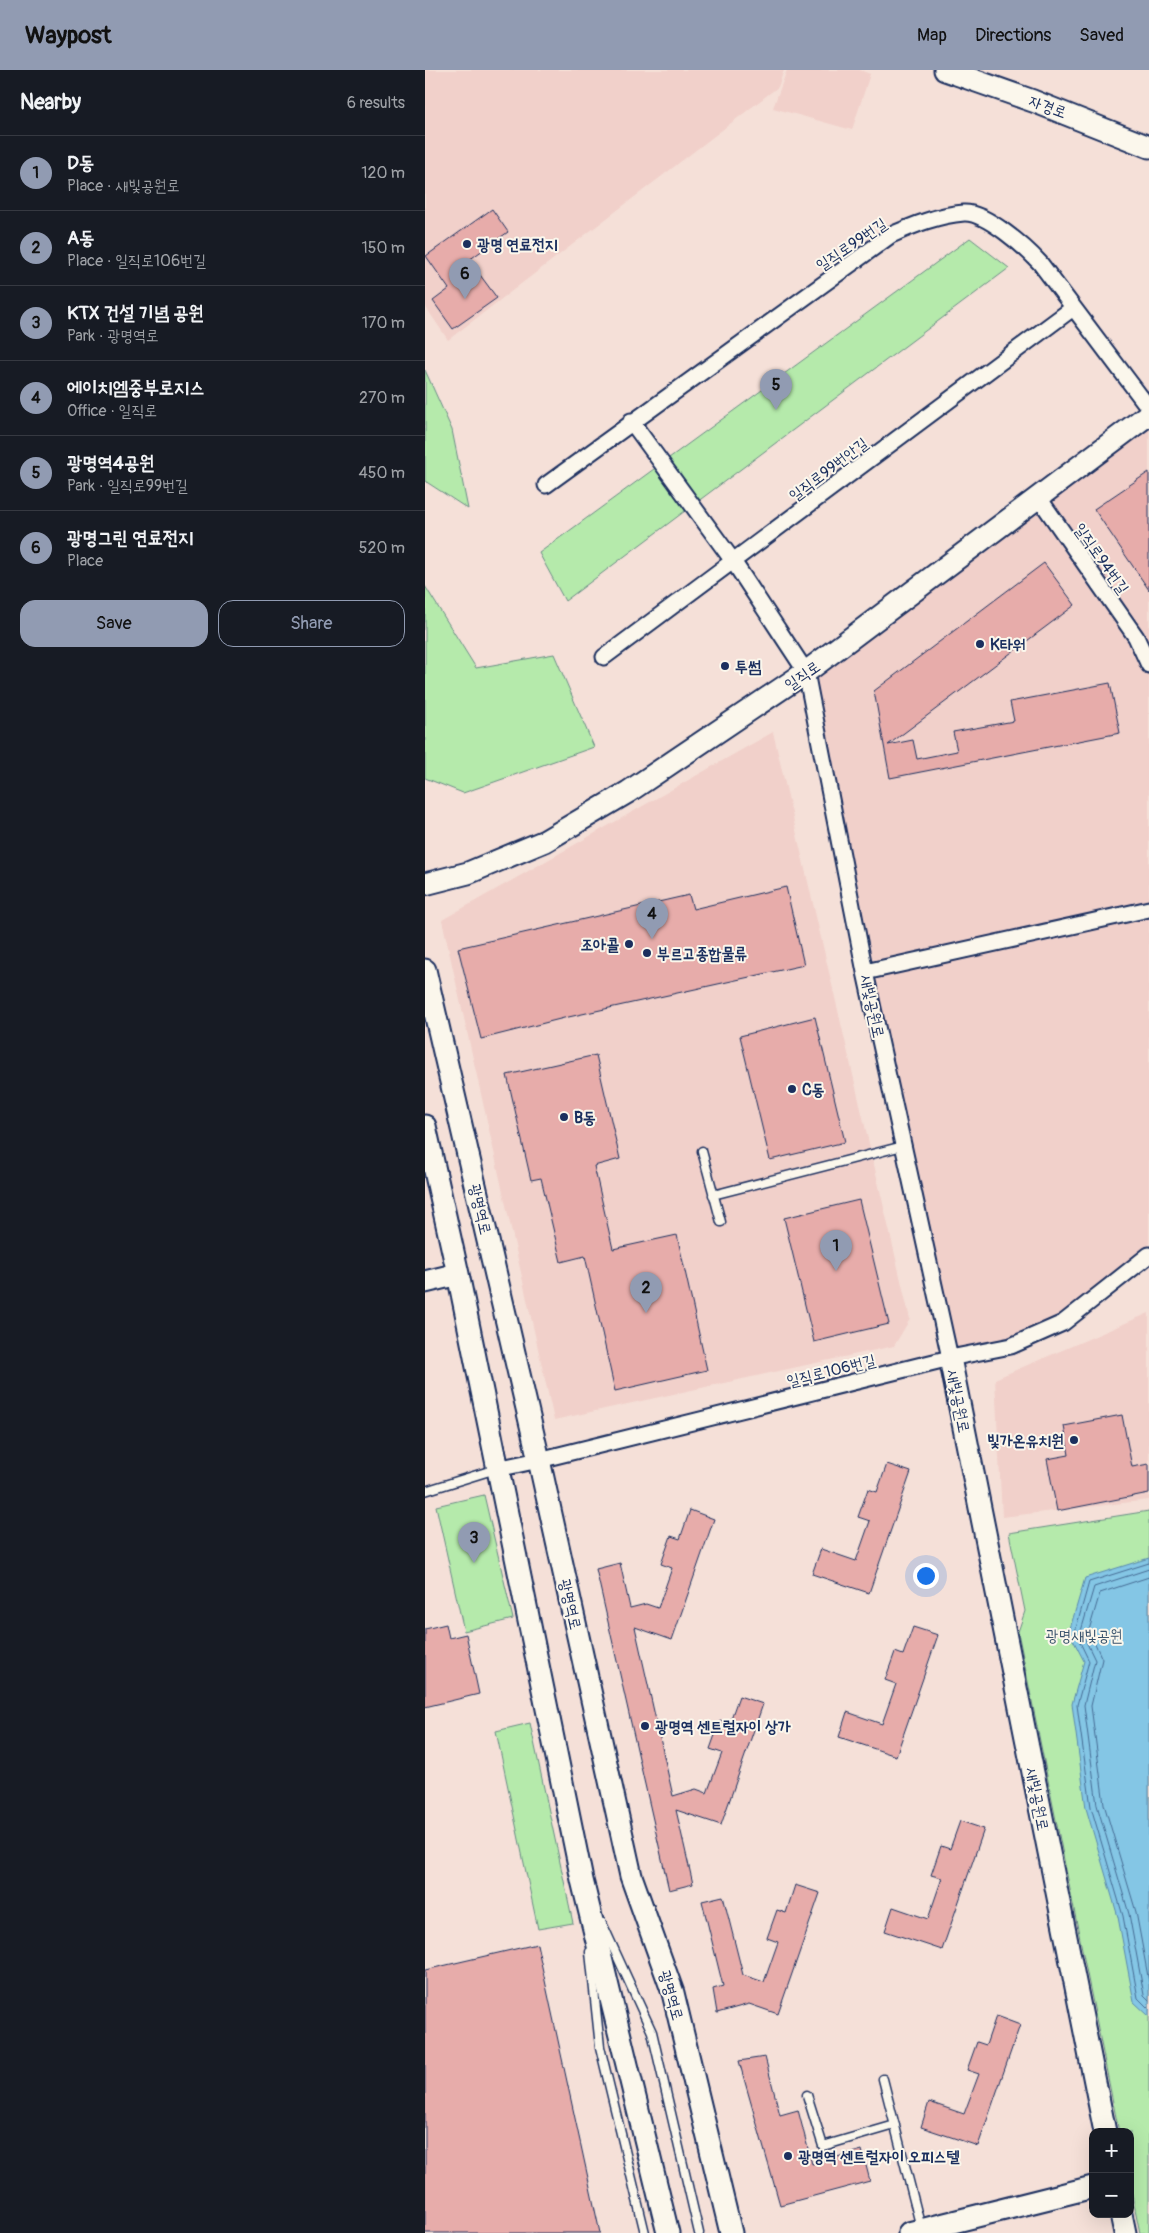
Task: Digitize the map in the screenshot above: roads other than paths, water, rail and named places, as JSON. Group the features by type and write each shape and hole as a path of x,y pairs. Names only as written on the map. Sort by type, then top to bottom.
{"street":[{"name":"자경로","path":"945,70 1033,101 1149,147"},
{"name":"일직로99번길","path":"546,485 631,421 891,235 922,222 966,213 991,223 1021,244 1034,257 1149,408"},
{"name":"일직로99번안길","path":"604,656 1073,308"},
{"name":"일직로","path":"425,884 468,873 545,841 628,792 807,672 1149,414"},
{"path":"631,421 733,561 807,672"},
{"name":"일직로94번길","path":"1039,498 1136,637 1149,665"},
{"name":"새빛공원로","path":"807,672 865,972 950,1358 1104,2128"},
{"path":"865,972 1149,909"},
{"name":"광명역로","path":"425,970 539,1460 631,1876 673,1993 731,2233"},
{"path":"425,1126 458,1274 582,1880 668,2233"},
{"name":"일직로106번길","path":"497,1469 950,1358 1011,1346 1063,1323 1149,1255"},
{"path":"425,1282 458,1274"},
{"path":"915,2231 1089,2188"},
{"path":"1122,2218 1125,2233"}],"lane":[{"path":"713,1195 903,1146"},
{"path":"702,1151 721,1222"},
{"path":"425,1491 497,1469"},
{"path":"582,1880 600,2047 645,2233"},
{"path":"582,1880 652,2032 699,2233"},
{"path":"883,2079 895,2125 915,2231"},
{"path":"807,2095 823,2146 895,2125"}],"water":[{"path":"1149,1558 1149,2016 1134,2002 1118,1917 1086,1808 1072,1704 1084,1661 1069,1632 1085,1578"}],"place":[{"name":"광명 연료전지","path":"467,244"},
{"name":"광명그린 연료전지","path":"465,299"},
{"name":"광명역4공원","path":"776,410"},
{"name":"K타워","path":"980,644"},
{"name":"투썸","path":"725,666"},
{"name":"에이치엠중부로지스","path":"652,939"},
{"name":"조아콜","path":"629,944"},
{"name":"부르고종합물류","path":"647,953"},
{"name":"C동","path":"792,1089"},
{"name":"B동","path":"564,1117"},
{"name":"D동","path":"836,1271"},
{"name":"A동","path":"646,1313"},
{"name":"빛가온유치원","path":"1074,1440"},
{"name":"KTX 건설 기념 공원","path":"474,1563"},
{"name":"광명역 센트럴자이 상가","path":"645,1726"},
{"name":"광명역 센트럴자이 오피스텔","path":"788,2156"}],"park label":[{"name":"광명새빛공원","path":"1084,1635"}]}
